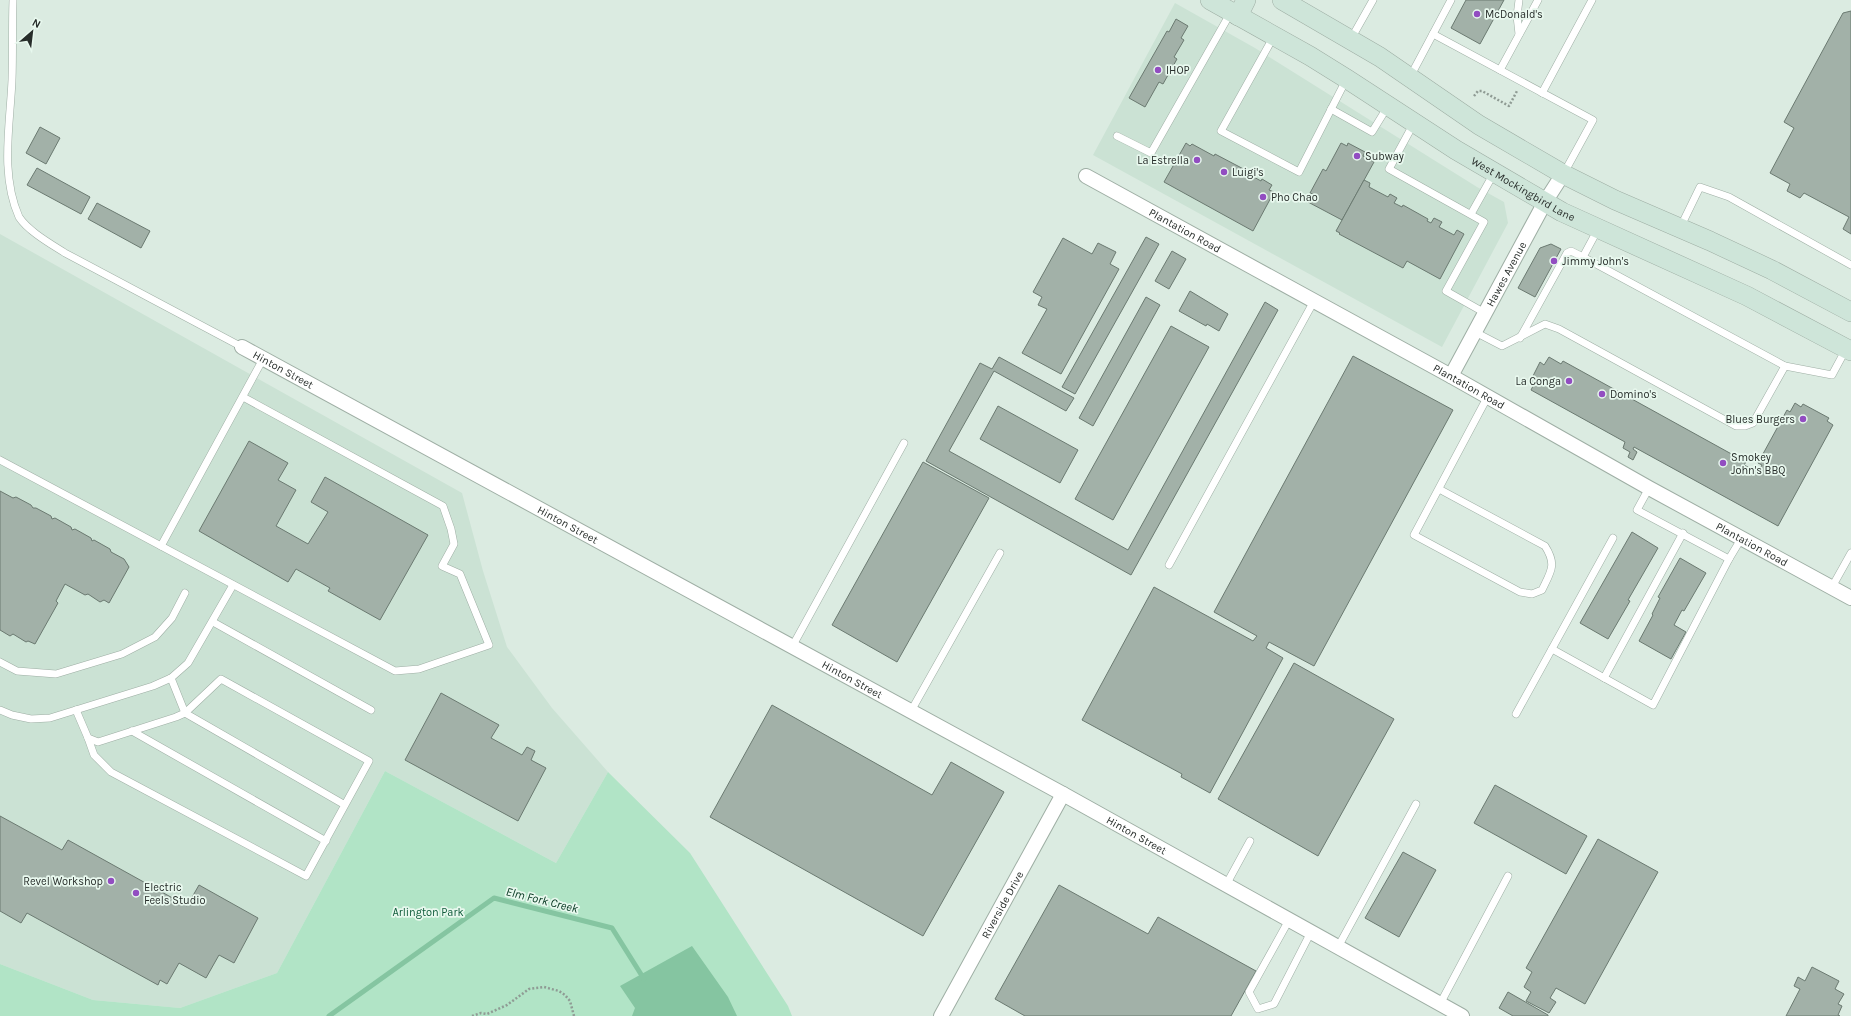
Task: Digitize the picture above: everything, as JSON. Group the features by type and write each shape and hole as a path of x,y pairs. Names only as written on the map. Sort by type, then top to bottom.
{"main road":[{"name":"West Mockingbird Lane","path":"1210,0 1238,9 1274,36 1347,78 1414,123 1494,173 1545,202 1598,228 1747,296 1849,347"},
{"path":"1282,0 1351,39 1479,124 1563,174 1614,200 1772,270 1851,312"}],"street":[{"name":"Plantation Road","path":"1083,174 1488,396 1741,539 1851,598"},
{"name":"Hawes Avenue","path":"1451,376 1545,202 1563,174"},
{"name":"Hinton Street","path":"242,347 1063,794 1462,1016"},
{"name":"Riverside Drive","path":"941,1016 1063,794"}],"lane":[{"path":"12,0 12,79 4,177 8,192 20,219 42,238 65,253 242,347"},
{"path":"1410,77 1451,0"},
{"path":"1519,0 1517,16 1519,35"},
{"path":"1500,70 1538,0"},
{"path":"1542,93 1592,0"},
{"path":"1351,39 1370,1"},
{"path":"1117,136 1151,153 1238,9"},
{"path":"1433,34 1593,120 1563,174"},
{"path":"1274,36 1221,131 1299,172 1347,78"},
{"path":"1331,109 1372,132 1388,106"},
{"path":"1414,123 1389,169 1484,222 1446,291 1485,313"},
{"path":"1471,214 1494,173"},
{"path":"1680,228 1700,187 1729,197 1851,265"},
{"path":"1583,257 1598,228"},
{"path":"1520,338 1567,253 1571,251 1785,366 1832,375 1849,347"},
{"path":"1169,565 1314,301"},
{"path":"1475,332 1502,346 1545,324 1559,329 1736,426 1745,426 1753,423 1785,366"},
{"path":"161,546 263,359"},
{"path":"1439,489 1545,546 1552,557 1552,570 1542,590 1532,594 1520,592 1414,535 1488,396"},
{"path":"0,460 395,671 419,669 489,645 460,574 442,566 454,544 451,529 443,506 243,397"},
{"path":"792,647 904,443"},
{"path":"1649,488 1637,510 1729,559"},
{"path":"1604,678 1683,534"},
{"path":"1516,714 1613,538"},
{"path":"1552,649 1653,705 1697,617 1741,539"},
{"path":"1832,587 1851,552"},
{"path":"911,711 1000,553"},
{"path":"0,710 12,715 31,719 50,718 153,686 171,678 188,663 233,585"},
{"path":"0,662 17,670 56,674 122,654 156,637 172,618 186,592"},
{"path":"213,622 371,710"},
{"path":"171,678 185,713 345,805"},
{"path":"76,710 94,755 111,772 306,876 369,761 221,679 185,713 176,718 98,742 88,738"},
{"path":"132,731 326,841"},
{"path":"1338,947 1416,804"},
{"path":"1226,885 1250,841"},
{"path":"1440,1004 1508,876"},
{"path":"1289,920 1249,992 1256,1013 1274,1004 1311,932"}],"path":[{"path":"1474,96 1478,91 1482,91 1509,106 1517,91"},
{"path":"472,1016 481,1013 487,1014 507,1004 529,989 544,987 559,991 565,995 570,1001 574,1016"}],"shaded area":[{"path":"1175,3 1255,48 1477,187 1504,202 1508,223 1442,347 1093,155"},
{"path":"0,234 462,493 483,571 507,647 552,708 608,772 556,863 385,771 277,973 180,1008 93,1000 0,964"},
{"path":"692,946 728,997 737,1016 632,1016 635,1008 620,986"}],"green space":[{"name":"Arlington Park","path":"385,771 556,863 608,772 690,853 788,1006 792,1016 0,1016 0,964 93,1000 180,1008 277,973"}],"building":[{"name":"McDonald's","path":"1466,0 1504,0 1480,44 1451,28"},
{"path":"1851,11 1851,234 1843,229 1849,217 1804,193 1800,198 1787,191 1790,184 1770,173 1794,128 1784,122 1843,13"},
{"name":"IHOP","path":"1176,19 1188,26 1181,38 1184,40 1174,57 1177,59 1163,84 1159,82 1145,107 1129,98 1167,31 1169,32"},
{"path":"40,127 60,138 46,164 26,153"},
{"path":"1186,143 1190,146 1192,144 1214,156 1215,154 1253,174 1252,176 1261,181 1262,179 1272,185 1269,190 1274,192 1253,231 1164,182"},
{"path":"1341,143 1347,146 1348,143 1365,152 1363,156 1374,162 1342,220 1308,202 1313,194 1310,193 1323,169 1326,171"},
{"path":"37,168 90,197 81,214 27,185"},
{"path":"1364,180 1370,183 1369,187 1388,197 1390,194 1397,198 1394,203 1402,207 1403,205 1428,219 1427,221 1431,223 1434,218 1442,222 1439,227 1454,235 1457,230 1464,234 1440,279 1407,261 1403,268 1336,231"},
{"path":"97,203 150,231 141,248 88,219"},
{"path":"1146,237 1159,244 1075,394 1062,387"},
{"path":"1063,238 1092,254 1098,243 1116,252 1110,264 1119,269 1061,374 1022,353 1047,309 1038,305 1042,297 1033,292"},
{"path":"1551,244 1561,249 1535,297 1518,288 1540,248"},
{"path":"1172,251 1186,259 1169,289 1155,281"},
{"path":"1190,291 1228,314 1219,331 1207,324 1206,326 1179,311"},
{"path":"1146,297 1160,305 1093,426 1079,418"},
{"path":"1265,302 1278,310 1131,575 926,461 980,363 992,369 999,357 1074,398 1066,411 994,371 949,451 1128,550"},
{"path":"1171,326 1209,347 1113,520 1075,499"},
{"path":"1353,356 1453,410 1314,666 1269,642 1266,648 1283,658 1210,793 1181,777 1182,774 1082,720 1154,587 1253,641 1257,636 1214,612"},
{"path":"1549,357 1561,364 1563,361 1746,462 1744,465 1758,472 1762,465 1758,463 1787,410 1790,412 1795,403 1801,407 1803,404 1829,418 1827,421 1833,425 1778,526 1634,447 1633,449 1637,452 1633,460 1628,457 1630,452 1623,448 1625,442 1531,390 1534,384 1530,382 1540,362 1544,365"},
{"path":"998,406 1078,450 1060,483 980,439"},
{"path":"249,441 288,463 278,480 296,490 276,526 308,544 328,512 311,502 325,477 428,535 380,620 328,591 330,588 296,569 288,582 199,531"},
{"path":"923,462 989,498 897,662 832,625"},
{"path":"0,491 13,498 16,497 31,505 33,508 36,508 51,516 52,519 55,518 71,527 72,530 75,529 91,538 92,541 94,540 110,549 111,552 124,559 129,567 109,603 104,600 100,602 88,594 85,595 65,584 56,601 58,603 35,644 28,641 26,642 13,634 10,636 0,630"},
{"path":"1632,532 1658,548 1628,600 1630,601 1608,639 1580,623"},
{"path":"1680,558 1706,573 1674,625 1686,632 1671,659 1639,641 1653,615 1652,614 1660,598 1658,597"},
{"path":"1294,663 1394,719 1318,856 1218,799"},
{"path":"441,693 499,725 491,738 522,755 527,747 535,751 531,760 546,768 518,821 405,760"},
{"path":"772,705 932,795 951,762 1004,792 923,936 710,817"},
{"path":"1495,785 1587,836 1566,874 1474,823"},
{"path":"0,816 62,850 68,840 187,906 199,885 258,918 234,963 219,955 206,978 179,963 167,984 160,980 158,985 27,913 21,923 0,911"},
{"path":"1598,839 1658,872 1585,1004 1556,988 1550,998 1556,1002 1549,1013 1526,1001 1531,992 1524,987 1532,972 1526,968"},
{"path":"1403,852 1436,870 1399,937 1365,918"},
{"path":"1059,885 1148,934 1158,917 1256,971 1231,1016 1025,1016 995,999"},
{"path":"1812,967 1839,981 1835,989 1844,994 1838,1004 1842,1006 1838,1015 1840,1016 1786,1016 1800,989 1794,986 1798,977 1805,981"},
{"path":"1508,992 1548,1016 1513,1016 1499,1008"}],"waterway":[{"name":"Elm Fork Creek","path":"329,1016 494,898 612,928 644,979"}],"place":[{"name":"McDonald's","path":"1477,14"},
{"name":"IHOP","path":"1158,70"},
{"name":"Subway","path":"1357,156"},
{"name":"La Estrella","path":"1197,160"},
{"name":"Luigi's","path":"1224,172"},
{"name":"Pho Chao","path":"1263,197"},
{"name":"Jimmy John's","path":"1554,261"},
{"name":"La Conga","path":"1569,381"},
{"name":"Domino's","path":"1602,394"},
{"name":"Blues Burgers","path":"1803,419"},
{"name":"Smokey John's BBQ","path":"1723,463"},
{"name":"Revel Workshop","path":"111,881"},
{"name":"Electric Feels Studio","path":"136,893"}]}
